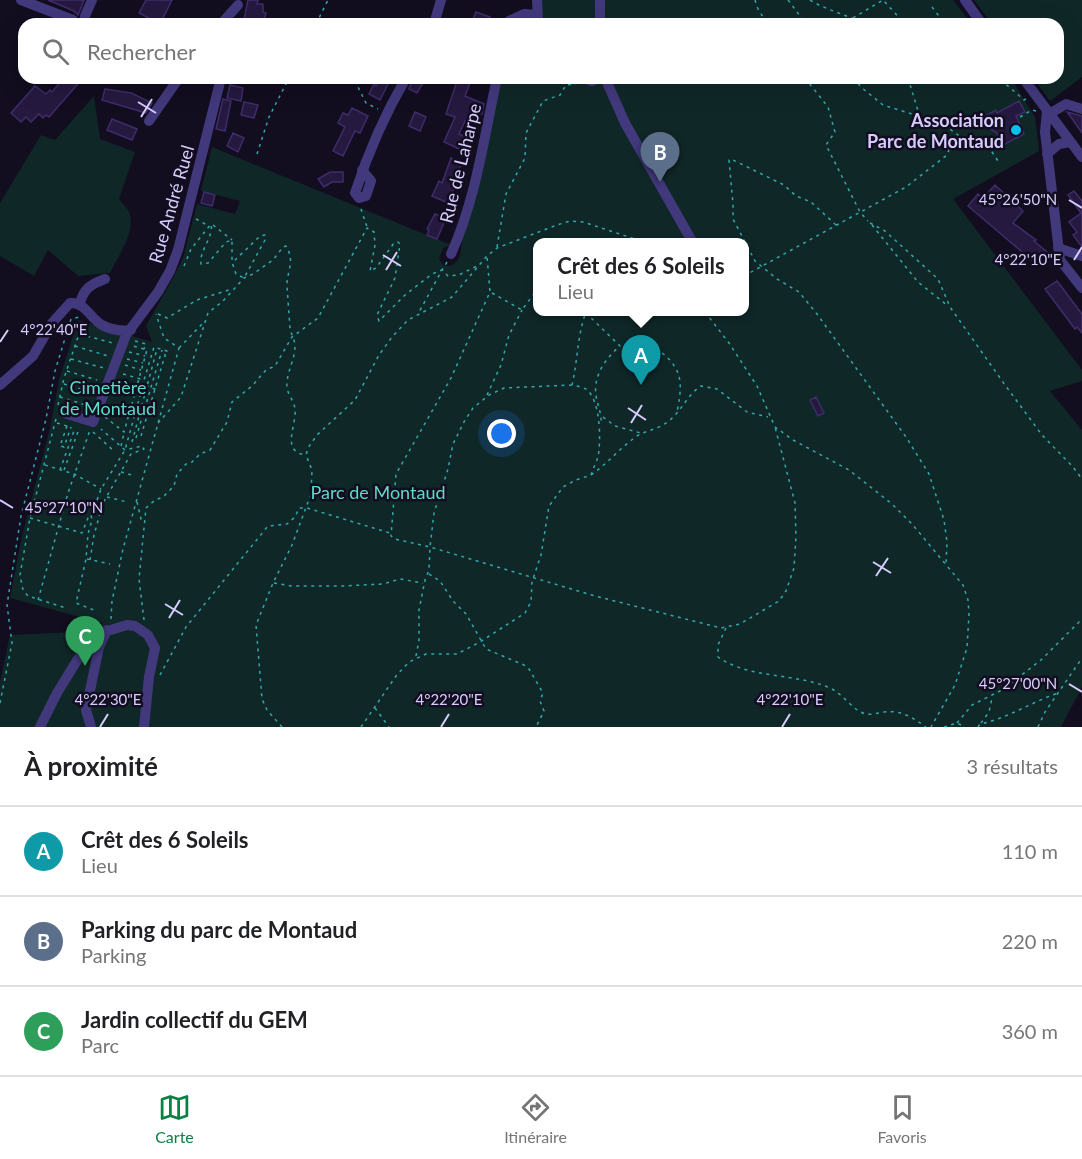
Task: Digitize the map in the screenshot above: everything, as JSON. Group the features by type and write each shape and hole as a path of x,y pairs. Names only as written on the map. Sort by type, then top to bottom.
{"street":[{"path":"21,0 68,18"},
{"path":"85,16 92,0"},
{"path":"436,18 441,0"},
{"path":"537,0 540,18"},
{"path":"600,0 600,18"},
{"path":"965,0 978,18"},
{"path":"226,18 239,2"},
{"path":"235,18 239,2"},
{"path":"148,121 174,84"},
{"name":"Rue André Ruel","path":"90,421 98,410 118,356 170,271 178,250 220,84"},
{"path":"359,198 355,193 363,170 387,113 403,84"},
{"name":"Rue de Laharpe","path":"451,254 477,176 496,84"},
{"path":"607,84 625,123 690,238"},
{"path":"1027,84 1082,157"},
{"path":"1048,113 1066,104 1082,109"},
{"path":"1048,113 1045,132 1060,260 1082,288"},
{"path":"1047,153 1059,144 1071,142"},
{"path":"1058,248 1082,256"},
{"path":"80,304 82,295 88,288 105,279"},
{"path":"0,385 33,356 60,313 70,303 80,304 102,325 124,331 118,356"},
{"path":"64,412 90,421"},
{"path":"40,727 57,693 89,641 110,629 127,625 141,629 148,635 155,648 149,677 144,727"},
{"path":"90,727 87,710 99,647 110,629"}],"path":[{"path":"319,18 328,0"},
{"path":"755,0 763,18"},
{"path":"788,0 802,18"},
{"path":"810,0 826,10 853,18 883,0 900,18"},
{"path":"932,8 940,18"},
{"path":"257,154 269,117 286,84"},
{"path":"356,84 366,103 387,113"},
{"path":"497,248 506,194 525,158 525,133 543,101 560,95 566,85 572,84"},
{"path":"810,84 828,107 835,132 826,145 861,212 918,282 950,307"},
{"path":"859,84 883,105 941,123 962,137"},
{"path":"910,84 919,115"},
{"path":"1004,84 1024,100 1035,95"},
{"path":"1020,117 1026,114"},
{"path":"749,273 906,187 947,155 952,141 971,134 979,137 998,160"},
{"path":"743,238 733,219 729,160 731,159 784,185 796,196 811,202 836,225"},
{"path":"359,198 367,228 374,232 376,239 370,271 374,270 394,243 400,244 395,278 377,315 379,321 405,295 432,274 442,270"},
{"path":"195,214 196,219 208,226"},
{"path":"282,727 267,710 261,699 256,639 258,620 307,508 313,483 312,470 306,455 313,440 360,394 379,355 392,336 408,320 452,297 487,256 497,248 570,221 590,224 632,238"},
{"path":"870,222 885,231 939,279 950,307 1042,435 1073,466 1082,479"},
{"path":"170,271 177,270 185,264 191,249 212,224"},
{"path":"212,224 232,240"},
{"path":"212,224 212,230 201,258 202,264 208,263 226,242 232,240"},
{"path":"141,629 144,614 139,579 146,508 155,500 163,497 174,486 177,474 186,464 210,450 227,422 232,402 252,386 266,370 275,366 292,337 321,314 367,228"},
{"path":"110,629 117,574 179,348 244,278 265,240 265,235 260,236 232,262"},
{"path":"232,240 232,262 236,273 244,278"},
{"path":"244,278 273,260 283,246 287,248 290,261 287,284 295,348 287,384 288,396 295,407 291,439 294,450 306,455"},
{"path":"749,250 761,267 799,292 847,353 906,437 929,474 944,520 947,542 946,564"},
{"path":"418,314 451,254"},
{"path":"391,534 396,474 451,378 490,292 487,256"},
{"path":"442,270 446,276 455,276 480,264"},
{"path":"179,348 164,338 156,314 167,318 197,300 234,288"},
{"path":"490,292 522,310"},
{"path":"486,398 501,364 509,335 533,294"},
{"path":"573,385 579,332 584,316"},
{"path":"589,316 620,346 606,358 598,375 595,394 602,416 597,459 591,475"},
{"path":"159,678 186,627 264,529 270,525 287,525 295,517 299,508 307,508 391,534 395,539 430,547 595,596 726,628 740,624 779,601 786,591 794,568 795,503 775,427 757,386 708,316"},
{"path":"0,703 12,643 7,605 21,516 46,419 55,371 71,319 81,317"},
{"path":"158,423 176,405 183,393 205,321"},
{"path":"66,608 26,594 20,575 30,518 55,423 62,384 79,334 142,370"},
{"path":"118,356 146,344 144,349"},
{"path":"75,346 144,364"},
{"path":"118,356 139,379 144,380 154,347 170,352"},
{"path":"132,442 158,348"},
{"path":"66,371 144,349"},
{"path":"121,447 146,357 147,350 144,349"},
{"path":"136,438 163,350"},
{"path":"141,436 157,389 166,351"},
{"path":"662,353 669,358 680,376 681,392 677,412"},
{"path":"118,356 136,389"},
{"path":"70,358 146,357"},
{"path":"62,384 103,395"},
{"path":"30,518 82,533 102,489 125,450 143,385 157,389"},
{"path":"416,657 419,640 419,610 428,574 434,513 448,469 453,444 469,414 486,398 501,390 512,387 573,385 589,392 600,426"},
{"path":"362,727 402,668 416,657 426,654 457,654 511,623 528,610 533,577 543,545 547,514 552,500 563,487 591,475 611,460 634,437 661,427 701,386 717,389 747,412 769,417"},
{"path":"60,397 98,410 124,432"},
{"path":"602,416 615,426 643,434"},
{"path":"64,471 79,429 90,421 125,450 144,448 130,454 106,496 94,535 90,560"},
{"path":"55,423 79,429"},
{"path":"67,426 60,446 64,447 71,427"},
{"path":"775,427 793,440 849,470 892,504 959,579 966,592 969,635 955,685 931,727"},
{"path":"60,470 75,428"},
{"path":"38,600 58,526 90,430 115,452"},
{"path":"44,465 74,474 102,489"},
{"path":"120,471 135,476"},
{"path":"106,496 127,502"},
{"path":"136,501 143,525"},
{"path":"91,515 86,559 76,603 96,611"},
{"path":"86,559 110,564"},
{"path":"428,574 440,581 453,601 466,614 480,642 488,650 524,664 529,669 543,693 540,701 544,711 536,727"},
{"path":"273,583 291,586 344,586 383,584 395,579 424,583"},
{"path":"944,727 957,723 972,705 992,696 1041,660 1082,620"},
{"path":"726,628 717,650 718,657 722,660 746,670 791,676 832,689 861,712 868,714 898,712 911,716 926,727"},
{"path":"1038,727 1045,712 1082,658"},
{"path":"980,724 991,722 1058,693"},
{"path":"978,727 989,712 992,696"},
{"path":"375,707 389,727"},
{"path":"957,723 964,727"}],"green space":[{"path":"539,0 953,0 967,18 544,18"},
{"path":"974,0 1082,0 1082,77 1050,101 1037,84 1064,84 1064,18 988,18"},
{"name":"Parc de Montaud","path":"499,84 1015,84 1035,117 1039,151 953,199 1082,370 1082,381 1050,391 1082,430 1082,687 1061,727 0,727 0,682 10,635 99,631 102,623 10,598 22,536 50,428 59,380 78,320 152,342 146,326 183,258 197,204 235,214 240,201 201,191 212,147 451,245 443,248 439,259 443,265 454,264 461,250 462,233"},
{"path":"94,96 100,139 135,152 119,199 128,210 130,217 129,234 110,273 78,276 48,250 34,276 0,256 0,203 41,135 55,140"}],"building":[{"path":"48,0 84,0 78,15"},
{"path":"146,0 172,0 163,18 149,18 139,13"},
{"path":"248,0 258,0 257,4 263,4 263,12 266,13 265,18 244,18"},
{"path":"476,12 490,17 490,18 474,18"},
{"path":"59,84 78,84 49,117 46,115 43,118 39,114 31,122 26,117 21,122 11,113 35,86 46,94 50,90 52,92"},
{"path":"374,84 376,86 377,84 388,84 380,100 369,94"},
{"path":"411,84 422,84 417,93 409,89"},
{"path":"456,84 470,84 465,96 484,104 482,114 472,112 468,122 465,121 459,134 466,137 459,149 444,142 455,117 446,114"},
{"path":"230,85 243,88 241,101 227,98"},
{"path":"105,89 131,93 152,103 146,113 102,100"},
{"path":"223,99 231,101 225,131 216,129"},
{"path":"1019,101 1025,112 1016,116 1024,134 1001,146 997,133 986,126 983,117 996,110 997,113"},
{"path":"244,102 258,105 254,118 241,115"},
{"path":"352,108 368,116 360,133 355,131 343,156 333,151 345,127 338,123 343,113 348,115"},
{"path":"415,112 426,117 420,131 409,126"},
{"path":"1067,112 1082,116 1082,133 1073,120"},
{"path":"112,119 137,129 132,140 107,130"},
{"path":"233,133 244,138 238,152 227,146"},
{"path":"451,158 462,163 448,203 432,196 439,181 442,183"},
{"path":"330,172 343,172 343,182 332,182 324,187 318,179"},
{"path":"995,185 1023,211 1013,223 1036,240 1034,241 1052,258 1043,260 1039,256 1034,262 968,206 978,194 983,198"},
{"path":"1074,191 1082,201 1082,247 1073,235 1077,232 1069,222 1081,213 1068,195"},
{"path":"204,192 215,195 212,206 201,203"},
{"path":"435,214 446,218 437,239 427,235 429,230 427,229"},
{"path":"1057,281 1082,314 1082,333 1077,327 1075,329 1045,289"},
{"path":"816,397 824,413 818,416 810,400"}],"place":[{"name":"Association Parc de Montaud","path":"1016,130"},
{"name":"Parking du parc de Montaud","path":"660,182"},
{"name":"Crêt des 6 Soleils","path":"641,385"},
{"name":"Jardin collectif du GEM","path":"85,666"}],"park label":[{"name":"Cimetière de Montaud","path":"108,397"}]}
